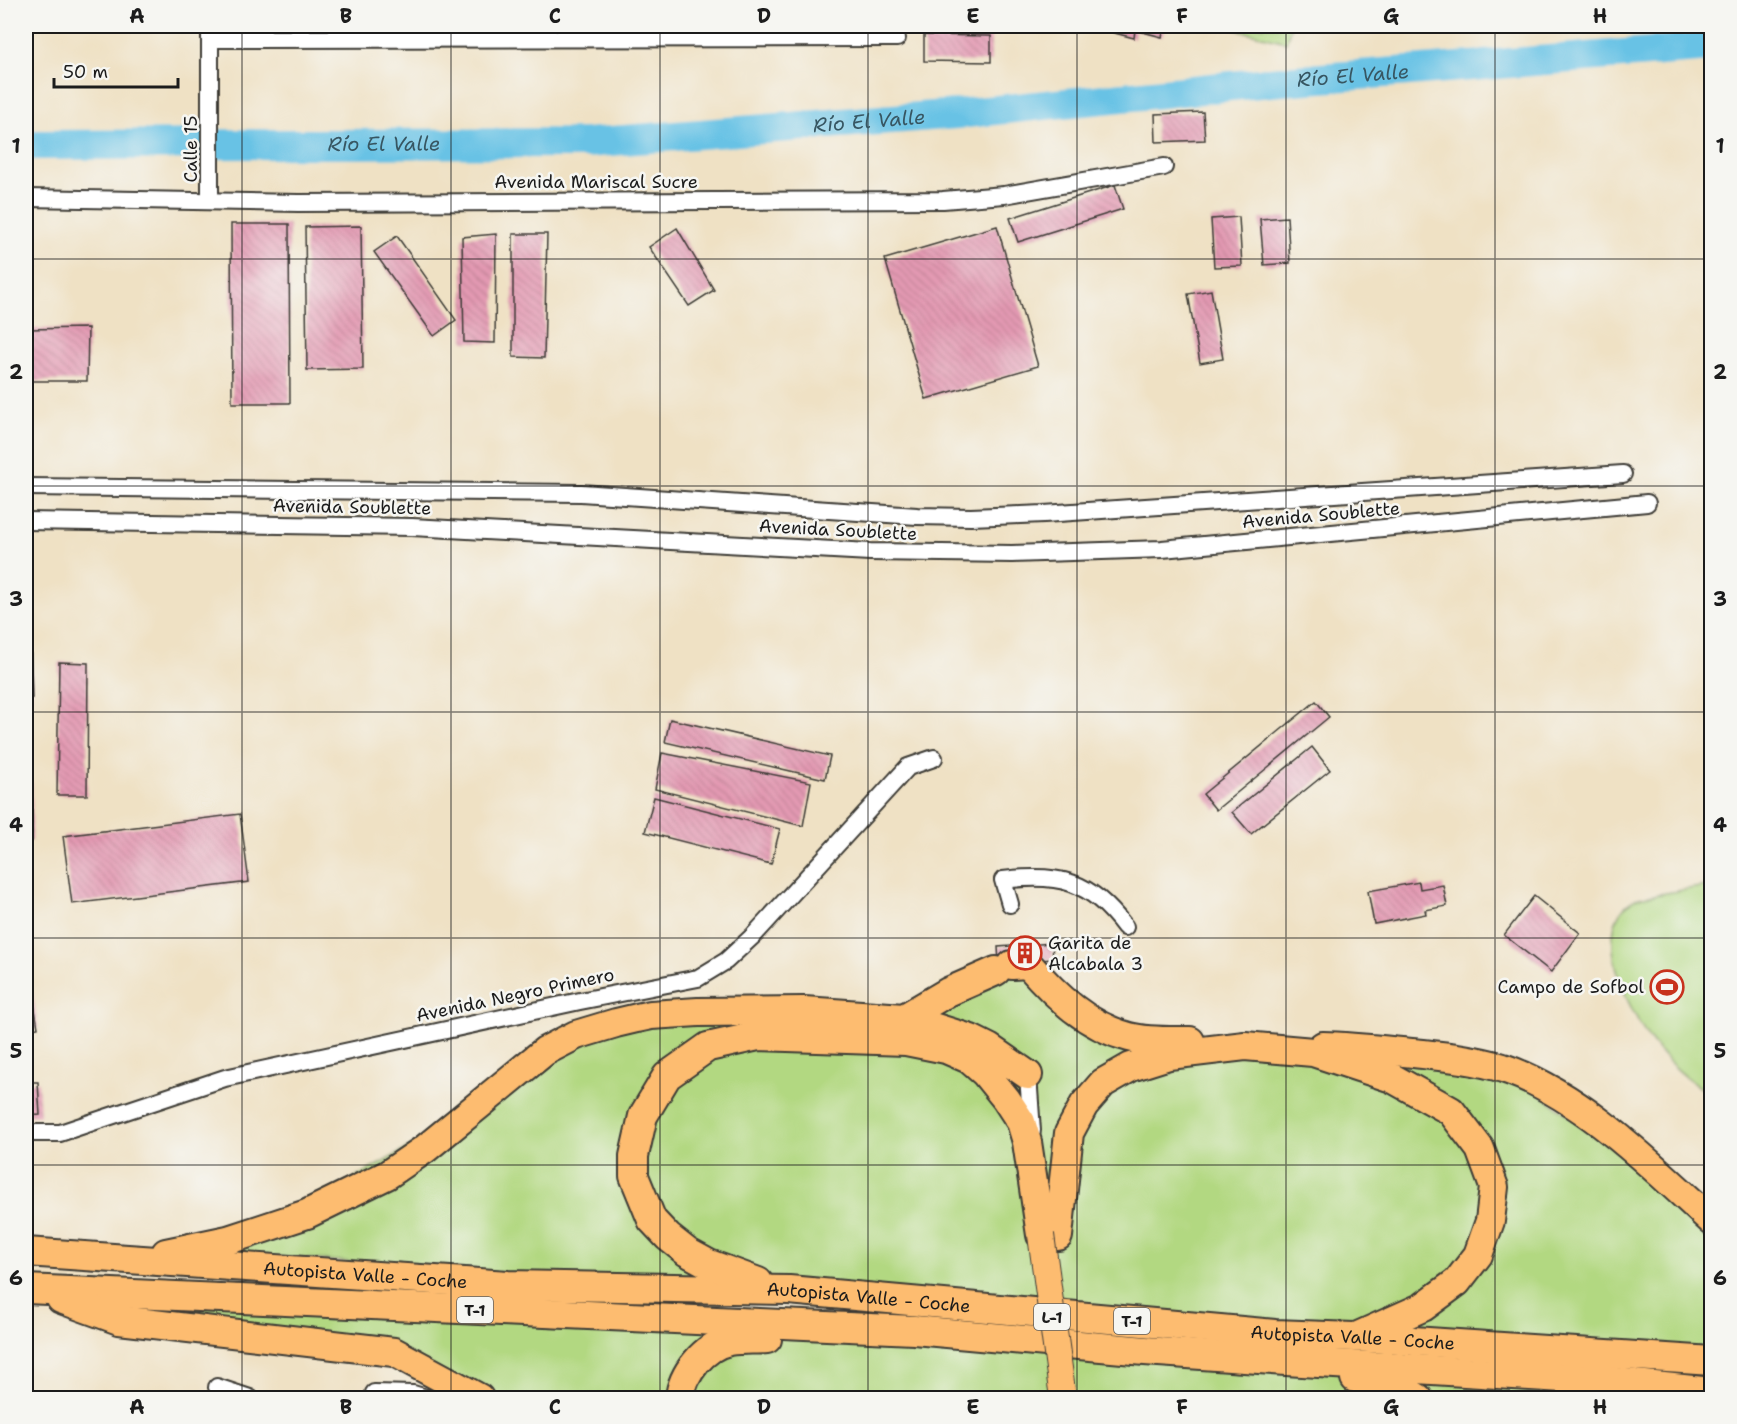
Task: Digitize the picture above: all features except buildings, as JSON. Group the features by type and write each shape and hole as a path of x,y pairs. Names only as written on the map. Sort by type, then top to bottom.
{"highway":[{"path":"904,1018 948,992 1012,966 1054,992 1094,1023 1131,1038 1170,1041 1229,1040 1366,1048 1483,1062 1540,1084 1564,1098 1606,1128 1712,1221"},
{"path":"126,1260 195,1247 246,1234 307,1214 387,1175 425,1149 545,1051 576,1035 651,1015 804,1011 904,1018 970,1039 988,1048 1028,1075"},
{"path":"789,1290 747,1279 709,1264 687,1252 652,1220 634,1176 634,1156 639,1130 643,1116 654,1095 667,1076 708,1047 758,1036 906,1041 946,1049 969,1059 985,1073 1021,1122 1050,1235"},
{"path":"1050,1235 1069,1133 1084,1105 1103,1083 1131,1067 1169,1055 1245,1046 1313,1052 1392,1078 1451,1111 1480,1149 1494,1187 1490,1221 1478,1255 1456,1282 1423,1307 1354,1337"},
{"name":"Autopista Valle - Coche","path":"26,1252 508,1285 789,1290 1263,1333 1712,1361"},
{"path":"31,1289 119,1320 394,1352 479,1398"},
{"name":"Autopista Valle - Coche","path":"31,1289 914,1330 1145,1351 1596,1380 1712,1392"},
{"path":"680,1398 687,1377 698,1359 727,1342 914,1330"},
{"path":"1286,1361 1406,1391 1418,1398"}],"main road":[{"name":"L-1","path":"1050,1235 1063,1398"},
{"name":"L-1","path":"1050,1235 1078,1398"}],"street":[{"path":"210,32 897,38"},
{"name":"Calle 15","path":"210,32 210,201"},
{"name":"Avenida Mariscal Sucre","path":"26,198 310,203 944,200 1004,195 1164,167"},
{"path":"26,487 581,494 918,516 971,517 1044,514 1623,474"},
{"name":"Avenida Soublette","path":"26,521 412,527 870,552 1011,554 1162,549 1647,503"},
{"name":"Avenida Negro Primero","path":"26,1133 60,1133 225,1078 580,1001 698,978 726,961 754,935 908,767 934,758"},
{"path":"1010,904 1003,879 1032,876 1053,878 1071,882 1100,898 1125,927"},
{"name":"L-1","path":"1028,1075 1050,1235"},
{"path":"217,1387 250,1398"},
{"path":"374,1393 413,1394 426,1398"}],"green space":[{"path":"1223,26 1291,26 1286,42"},
{"name":"Campo de Sofbol","path":"1712,885 1711,1094 1687,1078 1673,1065 1643,1029 1623,990 1616,968 1613,946 1614,926 1622,910 1638,898"},
{"path":"1012,965 1108,1029 1506,1069 1711,1221 1711,1361 184,1250 264,1229 467,1115 616,1023 904,1018"},
{"path":"36,1290 914,1330 1711,1398 479,1398 393,1352"}],"waterway":[{"name":"Río El Valle","path":"26,145 585,143 957,114 1270,82 1712,47"}],"place":[{"name":"Garita de Alcabala 3","path":"1025,953"},
{"name":"Campo de Sofbol","path":"1667,987"}]}
